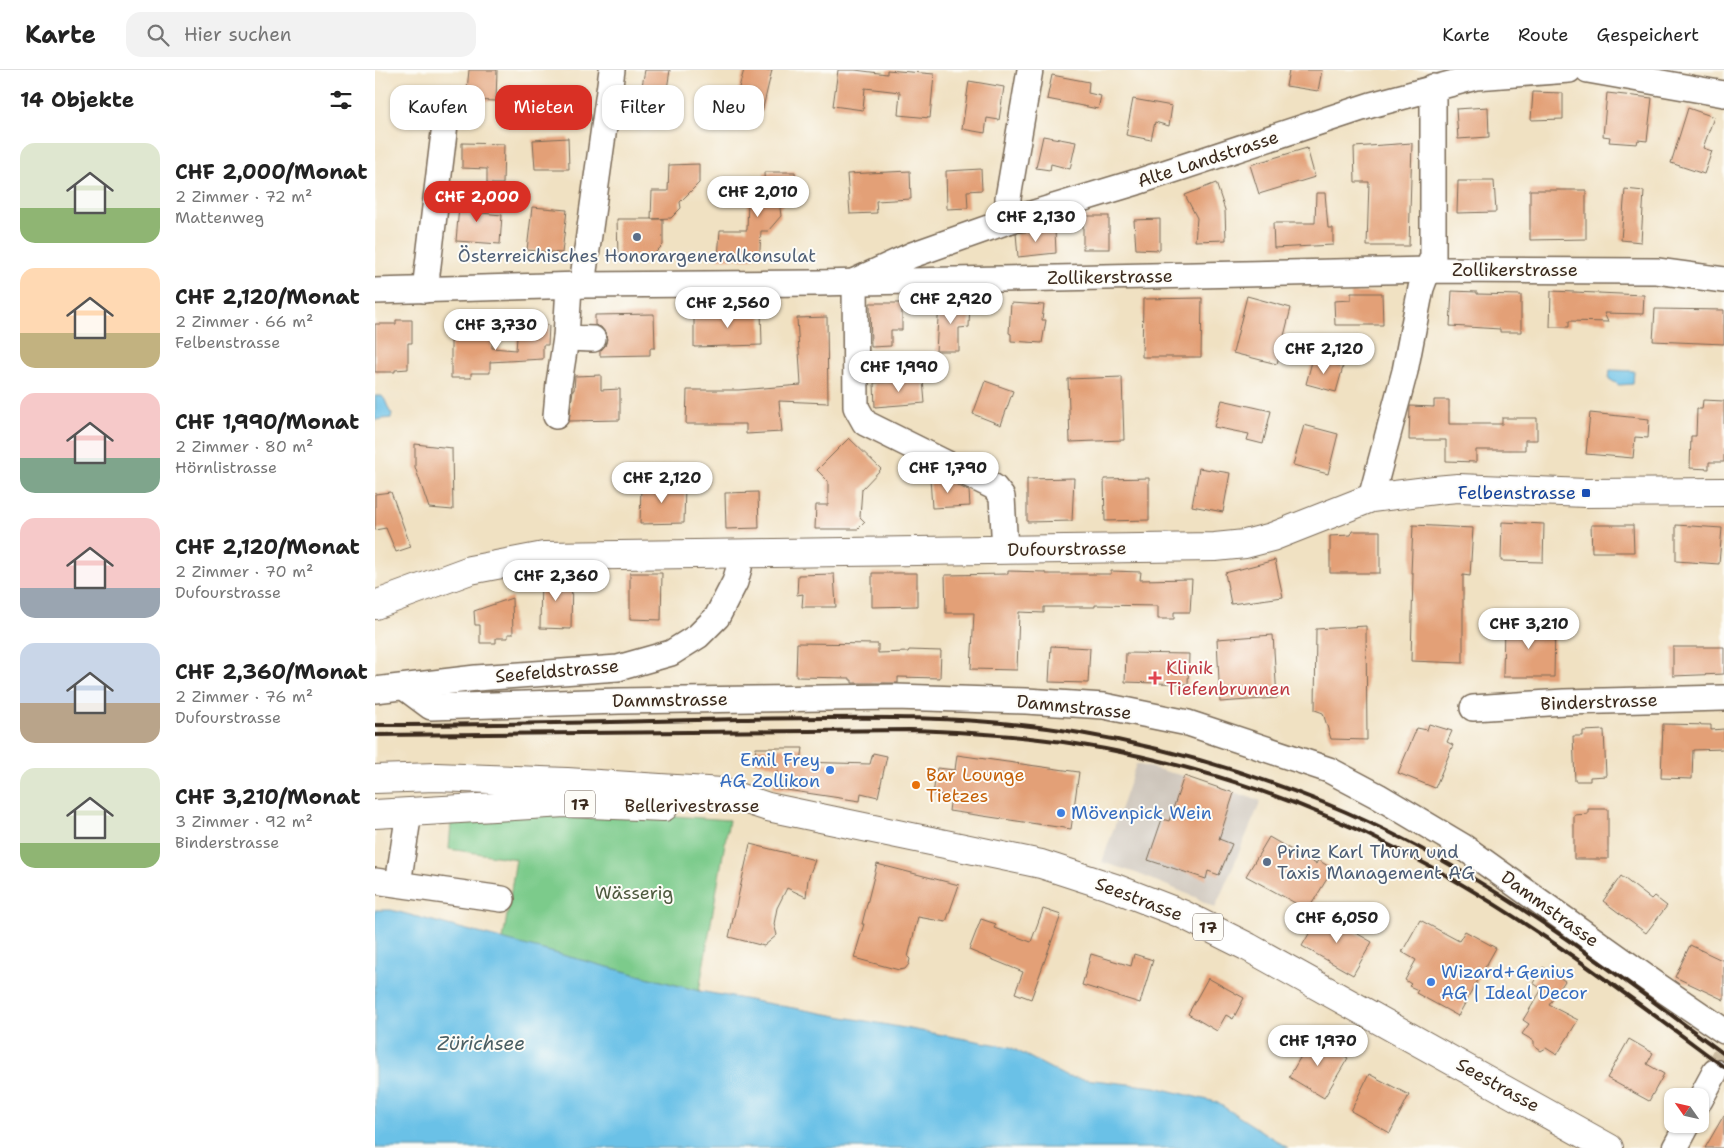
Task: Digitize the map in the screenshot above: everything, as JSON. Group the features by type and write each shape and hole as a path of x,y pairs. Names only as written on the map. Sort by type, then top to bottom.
{"main road":[{"name":"Dufourstrasse","path":"375,605 470,570 544,556 1215,547 1245,544 1291,530 1371,498 1458,488 1586,493 1724,492"},
{"name":"Dufourstrasse","path":"375,617 407,593"},
{"name":"Bellerivestrasse","path":"375,779 435,777 567,782 721,792 768,807"},
{"name":"Bellerivestrasse","path":"375,814 565,803 720,809 768,807"},
{"name":"Seestrasse","path":"768,807 1041,864 1115,888 1182,914 1248,947 1609,1148"}],"street":[{"path":"556,416 566,338 612,70"},
{"path":"1007,222 1008,198 1030,70"},
{"name":"Alte Landstrasse","path":"855,281 912,255 1007,222 1137,182 1371,105 1476,77 1569,70"},
{"path":"1588,70 1724,94"},
{"path":"1371,498 1405,371 1421,288 1433,256 1433,88"},
{"path":"425,290 444,130"},
{"name":"Zollikerstrasse","path":"375,291 1429,270 1657,271 1724,280"},
{"path":"855,281 856,407 865,424 994,487 1002,497 1005,550"},
{"path":"566,338 593,339"},
{"name":"Seefeldstrasse","path":"375,690 475,678 617,668 671,653 698,636 717,617 735,582 739,568 739,553"},
{"name":"Dammstrasse","path":"404,687 431,707 619,701 895,697 1026,701 1104,706 1188,723 1329,770 1378,796 1462,846 1650,980 1724,1030"},
{"name":"Binderstrasse","path":"1473,708 1564,702 1724,698"},
{"path":"409,812 386,883 502,899"},
{"path":"1706,1088 1715,1072"},
{"path":"1675,1148 1683,1133"}],"shaded area":[{"path":"1136,764 1184,776 1261,801 1215,908 1195,897 1136,873 1102,862"}],"green space":[{"name":"Wässerig","path":"577,809 729,820 699,991 503,940 516,859 449,849 451,823"}],"water":[{"path":"488,191 507,193 505,206 486,203"},
{"path":"1610,370 1634,371 1633,384 1619,385 1609,379"},
{"path":"375,396 382,396 385,400 392,413 391,418 375,420"},
{"name":"Zürichsee","path":"375,910 391,910 699,991 1010,1047 1067,1077 1155,1087 1216,1102 1288,1148 375,1148"}],"building":[{"path":"469,70 497,70 495,101 485,101 485,85 468,85"},
{"path":"645,70 670,70 668,85 642,85"},
{"path":"744,70 772,70 764,104 764,85 740,85"},
{"path":"838,70 887,74 887,70 934,74 930,118 898,115 900,92 865,88 863,110 833,106"},
{"path":"1289,70 1322,70 1318,91 1286,86"},
{"path":"1052,75 1089,82 1088,93 1101,96 1098,109 1047,99"},
{"path":"969,81 1004,87 999,120 987,118 985,133 962,129"},
{"path":"1533,92 1563,93 1563,119 1531,120"},
{"path":"1607,93 1652,98 1647,141 1638,140 1637,144 1609,142 1610,137 1603,136"},
{"path":"1133,99 1172,106 1169,126 1155,122 1151,140 1126,135"},
{"path":"1488,107 1489,137 1458,139 1456,109"},
{"path":"1688,108 1714,117 1703,148 1712,151 1704,174 1671,163"},
{"path":"1043,136 1076,142 1070,169 1051,164 1050,170 1036,168"},
{"path":"568,138 569,169 535,169 533,140"},
{"path":"462,143 504,144 503,184 487,184 487,169 462,168"},
{"path":"1412,143 1409,246 1367,246 1369,182 1355,182 1354,147"},
{"path":"1307,148 1315,177 1259,194 1250,165"},
{"path":"699,164 699,183 680,202 681,208 671,218 651,219 652,191 668,191 669,165"},
{"path":"981,169 982,190 967,191 968,208 947,209 946,171"},
{"path":"910,171 911,199 876,201 877,213 850,214 847,174"},
{"path":"764,172 795,172 796,191 780,208 781,216 768,231 761,231 760,250 752,259 718,259 720,230 747,230 748,200 765,199"},
{"path":"1458,181 1494,181 1496,212 1457,213"},
{"path":"1216,183 1225,210 1226,240 1195,241 1197,218 1185,195"},
{"path":"1625,189 1644,191 1641,242 1621,240"},
{"path":"1530,190 1586,190 1586,239 1530,240"},
{"path":"1316,193 1325,193 1328,228 1333,228 1333,245 1274,248 1273,223 1315,223"},
{"path":"460,195 483,197 481,213 502,215 500,244 456,241"},
{"path":"532,207 567,210 562,253 527,250"},
{"path":"1083,216 1109,216 1109,249 1083,249"},
{"path":"617,219 663,219 663,245 653,255 618,256"},
{"path":"1160,219 1160,250 1136,249 1134,220"},
{"path":"1055,229 1056,253 1018,257 1016,233"},
{"path":"1452,291 1477,292 1477,294 1521,295 1521,332 1500,332 1500,329 1450,326"},
{"path":"1551,291 1644,295 1643,314 1604,313 1608,322 1569,321 1569,327 1550,327"},
{"path":"1351,293 1382,293 1383,325 1335,325 1334,301 1351,300"},
{"path":"1247,296 1291,308 1277,364 1233,353"},
{"path":"1202,298 1201,357 1142,357 1143,299"},
{"path":"939,302 970,302 969,327 959,328 959,351 936,351"},
{"path":"870,303 902,303 902,330 891,330 891,346 871,347"},
{"path":"1011,303 1044,305 1042,320 1046,320 1042,343 1011,341 1011,334 1009,333"},
{"path":"1655,309 1724,310 1724,344 1653,341"},
{"path":"732,310 761,310 762,345 694,347 694,314 732,313"},
{"path":"654,314 655,348 650,348 650,355 600,356 600,351 605,346 607,339 601,327 595,325 595,315"},
{"path":"827,317 828,403 779,401 782,432 746,434 746,424 686,424 687,390 739,390 801,385 797,318"},
{"path":"396,320 412,320 412,343 408,343 408,369 395,370 395,372 375,372 375,324 396,324"},
{"path":"518,325 549,325 548,345 543,345 543,359 490,362 490,373 471,373 471,378 451,378 451,338 492,338 492,348 516,350"},
{"path":"1313,358 1343,367 1336,392 1306,384"},
{"path":"601,375 601,390 620,389 620,420 569,421 575,376"},
{"path":"1122,377 1124,440 1070,442 1068,379"},
{"path":"923,380 925,403 875,407 874,383"},
{"path":"985,381 1013,391 1001,425 973,414"},
{"path":"1222,400 1271,411 1263,444 1247,440 1249,434 1214,427"},
{"path":"1434,400 1449,400 1449,424 1502,424 1502,418 1537,418 1537,440 1525,440 1525,450 1476,450 1476,462 1446,461 1446,440 1409,440 1410,406 1434,407"},
{"path":"1703,400 1724,401 1724,462 1709,462 1709,469 1690,468 1691,436 1696,436 1697,409 1702,409"},
{"path":"1590,413 1649,419 1648,438 1635,437 1633,458 1586,454"},
{"path":"1304,425 1338,434 1328,474 1293,465"},
{"path":"849,438 881,469 862,489 860,517 865,522 858,529 815,529 816,505 828,505 828,481 817,470"},
{"path":"415,444 452,448 453,510 429,508 415,467"},
{"path":"1199,468 1230,473 1223,512 1192,506"},
{"path":"930,478 943,478 969,491 970,506 932,508"},
{"path":"1074,478 1072,521 1027,522 1027,479"},
{"path":"1149,478 1149,520 1105,521 1104,479"},
{"path":"641,484 685,485 684,523 640,524"},
{"path":"391,492 411,547 396,552 386,528 375,530 375,494"},
{"path":"758,492 759,528 726,529 725,493"},
{"path":"1502,522 1544,524 1543,562 1501,561"},
{"path":"1413,525 1473,528 1470,576 1463,575 1463,663 1411,661"},
{"path":"1591,525 1633,525 1634,552 1592,552"},
{"path":"1676,525 1722,528 1719,564 1676,561"},
{"path":"1352,531 1380,531 1380,573 1330,573 1330,536 1351,535"},
{"path":"1275,560 1283,597 1231,604 1225,573"},
{"path":"1008,571 1045,572 1045,574 1111,574 1111,571 1141,572 1140,580 1192,579 1190,612 1174,612 1174,619 1158,619 1158,606 1095,605 1095,607 1044,607 1044,613 1019,612 1017,670 971,669 974,613 946,613 945,575 1008,574"},
{"path":"630,573 662,573 661,620 630,619"},
{"path":"872,573 917,573 917,606 872,607"},
{"path":"834,574 836,607 802,607 803,594 797,595 798,575"},
{"path":"541,575 572,575 571,629 540,628"},
{"path":"512,598 513,634 508,634 508,638 496,638 496,643 480,643 480,625 475,625 474,611"},
{"path":"1504,622 1555,623 1554,677 1503,677"},
{"path":"1366,626 1367,740 1331,739 1323,713 1315,710 1316,629"},
{"path":"1273,635 1277,698 1220,702 1217,639"},
{"path":"797,643 878,644 878,653 908,652 909,650 941,651 940,678 898,677 898,683 852,683 850,678 796,677"},
{"path":"1051,646 1090,648 1088,683 1049,682"},
{"path":"1673,647 1724,647 1724,674 1673,676"},
{"path":"1126,653 1189,654 1188,684 1125,682"},
{"path":"1429,724 1452,731 1447,742 1453,745 1435,788 1398,773 1417,728 1427,730"},
{"path":"1663,724 1711,725 1711,730 1724,729 1724,749 1693,750 1692,779 1661,778"},
{"path":"1604,730 1606,776 1590,777 1590,781 1575,781 1573,736 1583,736 1583,731"},
{"path":"756,748 803,748 801,762 870,764 873,753 887,756 878,797 861,793 860,801 773,788 778,767 754,762"},
{"path":"957,755 1079,772 1071,829 949,811 951,796 933,794 937,768 955,770"},
{"path":"1184,776 1234,793 1219,839 1232,844 1219,875 1208,871 1206,879 1148,860 1162,819 1169,821"},
{"path":"1588,809 1608,809 1608,859 1574,859 1574,815 1588,814"},
{"path":"1269,837 1316,864 1318,860 1333,869 1308,910 1246,876"},
{"path":"750,844 815,860 808,879 806,897 787,888 777,908 774,924 777,935 764,946 729,937"},
{"path":"877,864 959,885 946,922 918,917 908,957 910,959 909,964 905,969 899,970 854,958 864,924 862,924"},
{"path":"1621,876 1651,899 1654,896 1667,906 1646,933 1603,901"},
{"path":"1043,909 1061,915 1031,999 1015,993 1023,972 969,950 981,919 996,924 994,928 1031,942"},
{"path":"1321,913 1372,942 1353,975 1302,946"},
{"path":"1420,920 1459,941 1465,931 1496,948 1458,1016 1416,993 1418,990 1409,986 1411,984 1405,980 1416,960 1402,952"},
{"path":"1690,945 1724,961 1724,1000 1675,977"},
{"path":"1091,954 1131,966 1134,954 1153,960 1140,1003 1082,985"},
{"path":"1543,967 1565,981 1549,1005 1578,1020 1557,1055 1546,1048 1541,1051 1534,1046 1534,1041 1522,1034 1529,1024 1523,1020 1542,989 1533,983"},
{"path":"1208,978 1244,998 1233,1019 1226,1015 1217,1031 1188,1014"},
{"path":"1312,1037 1348,1058 1324,1098 1289,1077"},
{"path":"1629,1039 1653,1053 1647,1064 1664,1074 1649,1101 1607,1078"},
{"path":"1369,1074 1409,1095 1390,1133 1351,1111"},
{"path":"1724,1115 1724,1148 1705,1148"}],"tunnel":[{"path":"1715,1072 1724,1056"}],"railway":[{"path":"375,725 912,718 1038,727 1142,745 1233,770 1293,791 1377,826 1429,853 1531,915 1628,983 1724,1054"},
{"path":"375,735 910,730 1035,738 1117,751 1159,761 1241,784 1281,798 1360,831 1440,872 1483,897 1565,951 1724,1067"}],"place":[{"name":"Österreichisches Honorargeneralkonsulat","path":"637,237"},
{"name":"Felbenstrasse","path":"1586,493"},
{"name":"Klinik Tiefenbrunnen","path":"1155,678"},
{"name":"Emil Frey AG Zollikon","path":"830,770"},
{"name":"Bar Lounge Tietzes","path":"916,785"},
{"name":"Mövenpick Wein","path":"1061,813"},
{"name":"Prinz Karl Thurn und Taxis Management AG","path":"1267,862"},
{"name":"Wizard+Genius AG | Ideal Decor","path":"1431,982"}]}
